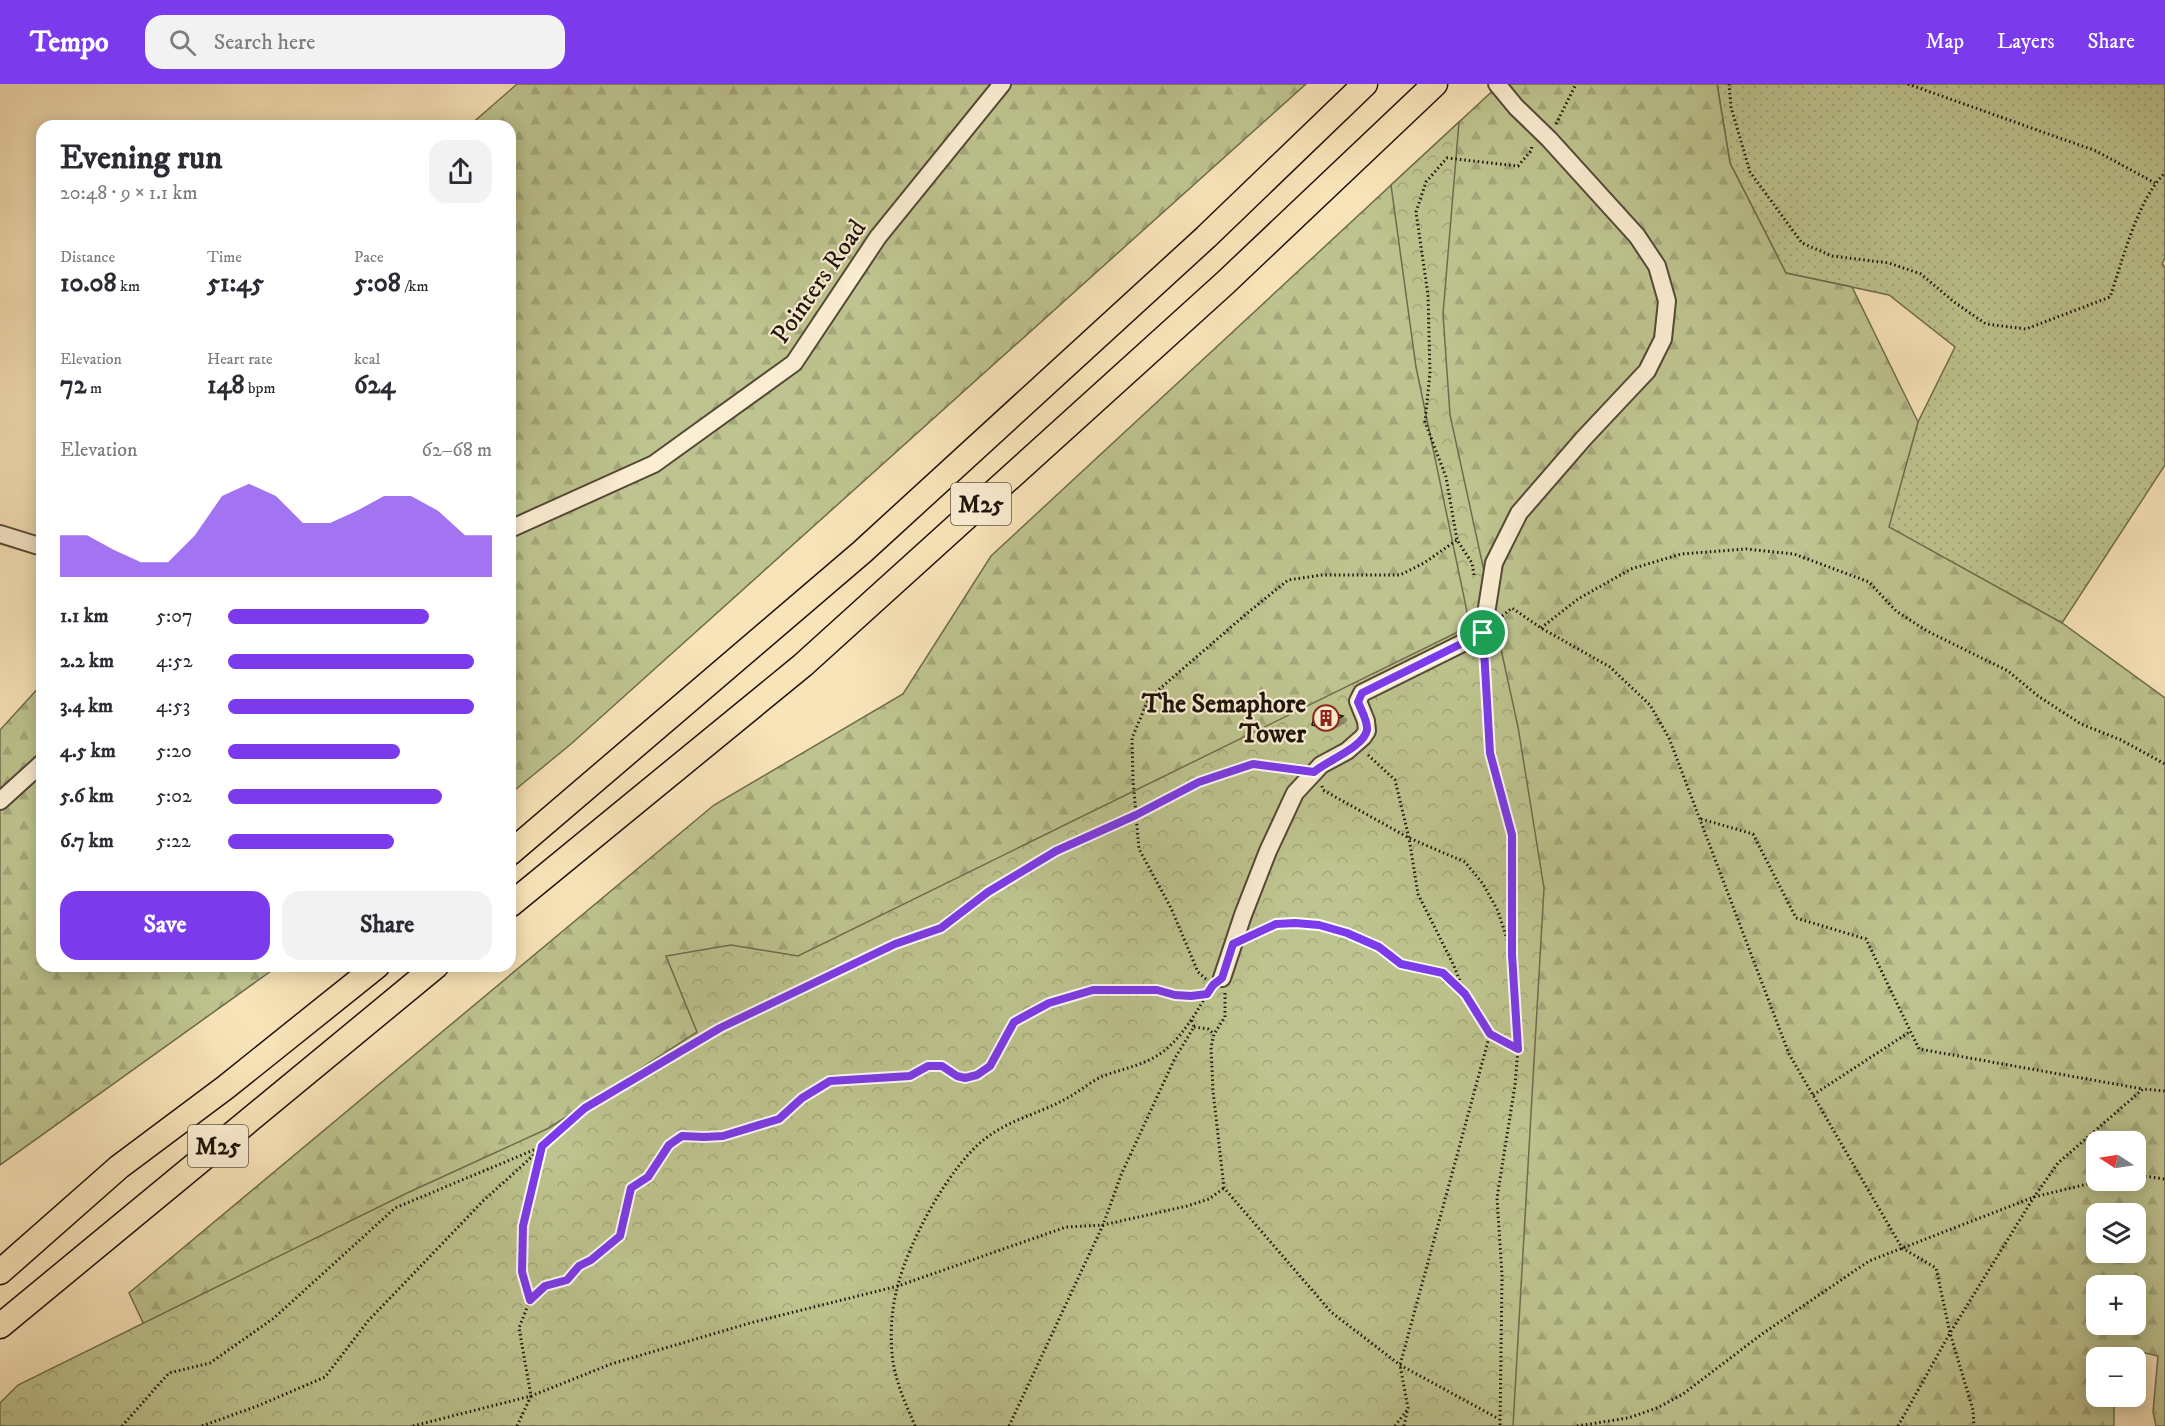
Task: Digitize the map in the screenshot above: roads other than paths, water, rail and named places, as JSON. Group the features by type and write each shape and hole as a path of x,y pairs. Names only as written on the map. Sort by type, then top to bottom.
{"highway":[{"name":"M25","path":"516,848 862,552 1206,237 1365,84"},
{"name":"M25","path":"516,900 803,665 1224,283 1435,84"},
{"name":"M25","path":"0,1272 119,1167 226,1087 370,972"},
{"name":"M25","path":"0,1326 429,972"}],"street":[{"name":"Pointers Road","path":"516,526 654,464 794,363 878,237 1002,84"},
{"path":"1222,978 1264,862 1295,793 1314,772 1356,743 1367,731 1366,721 1358,702 1362,693 1483,633 1494,563 1519,513 1584,438 1647,371 1663,339 1667,301 1656,266 1637,236 1497,84"},
{"path":"0,534 36,545"},
{"path":"0,801 36,768"}],"place":[{"name":"The Semaphore Tower","path":"1326,718"}]}
